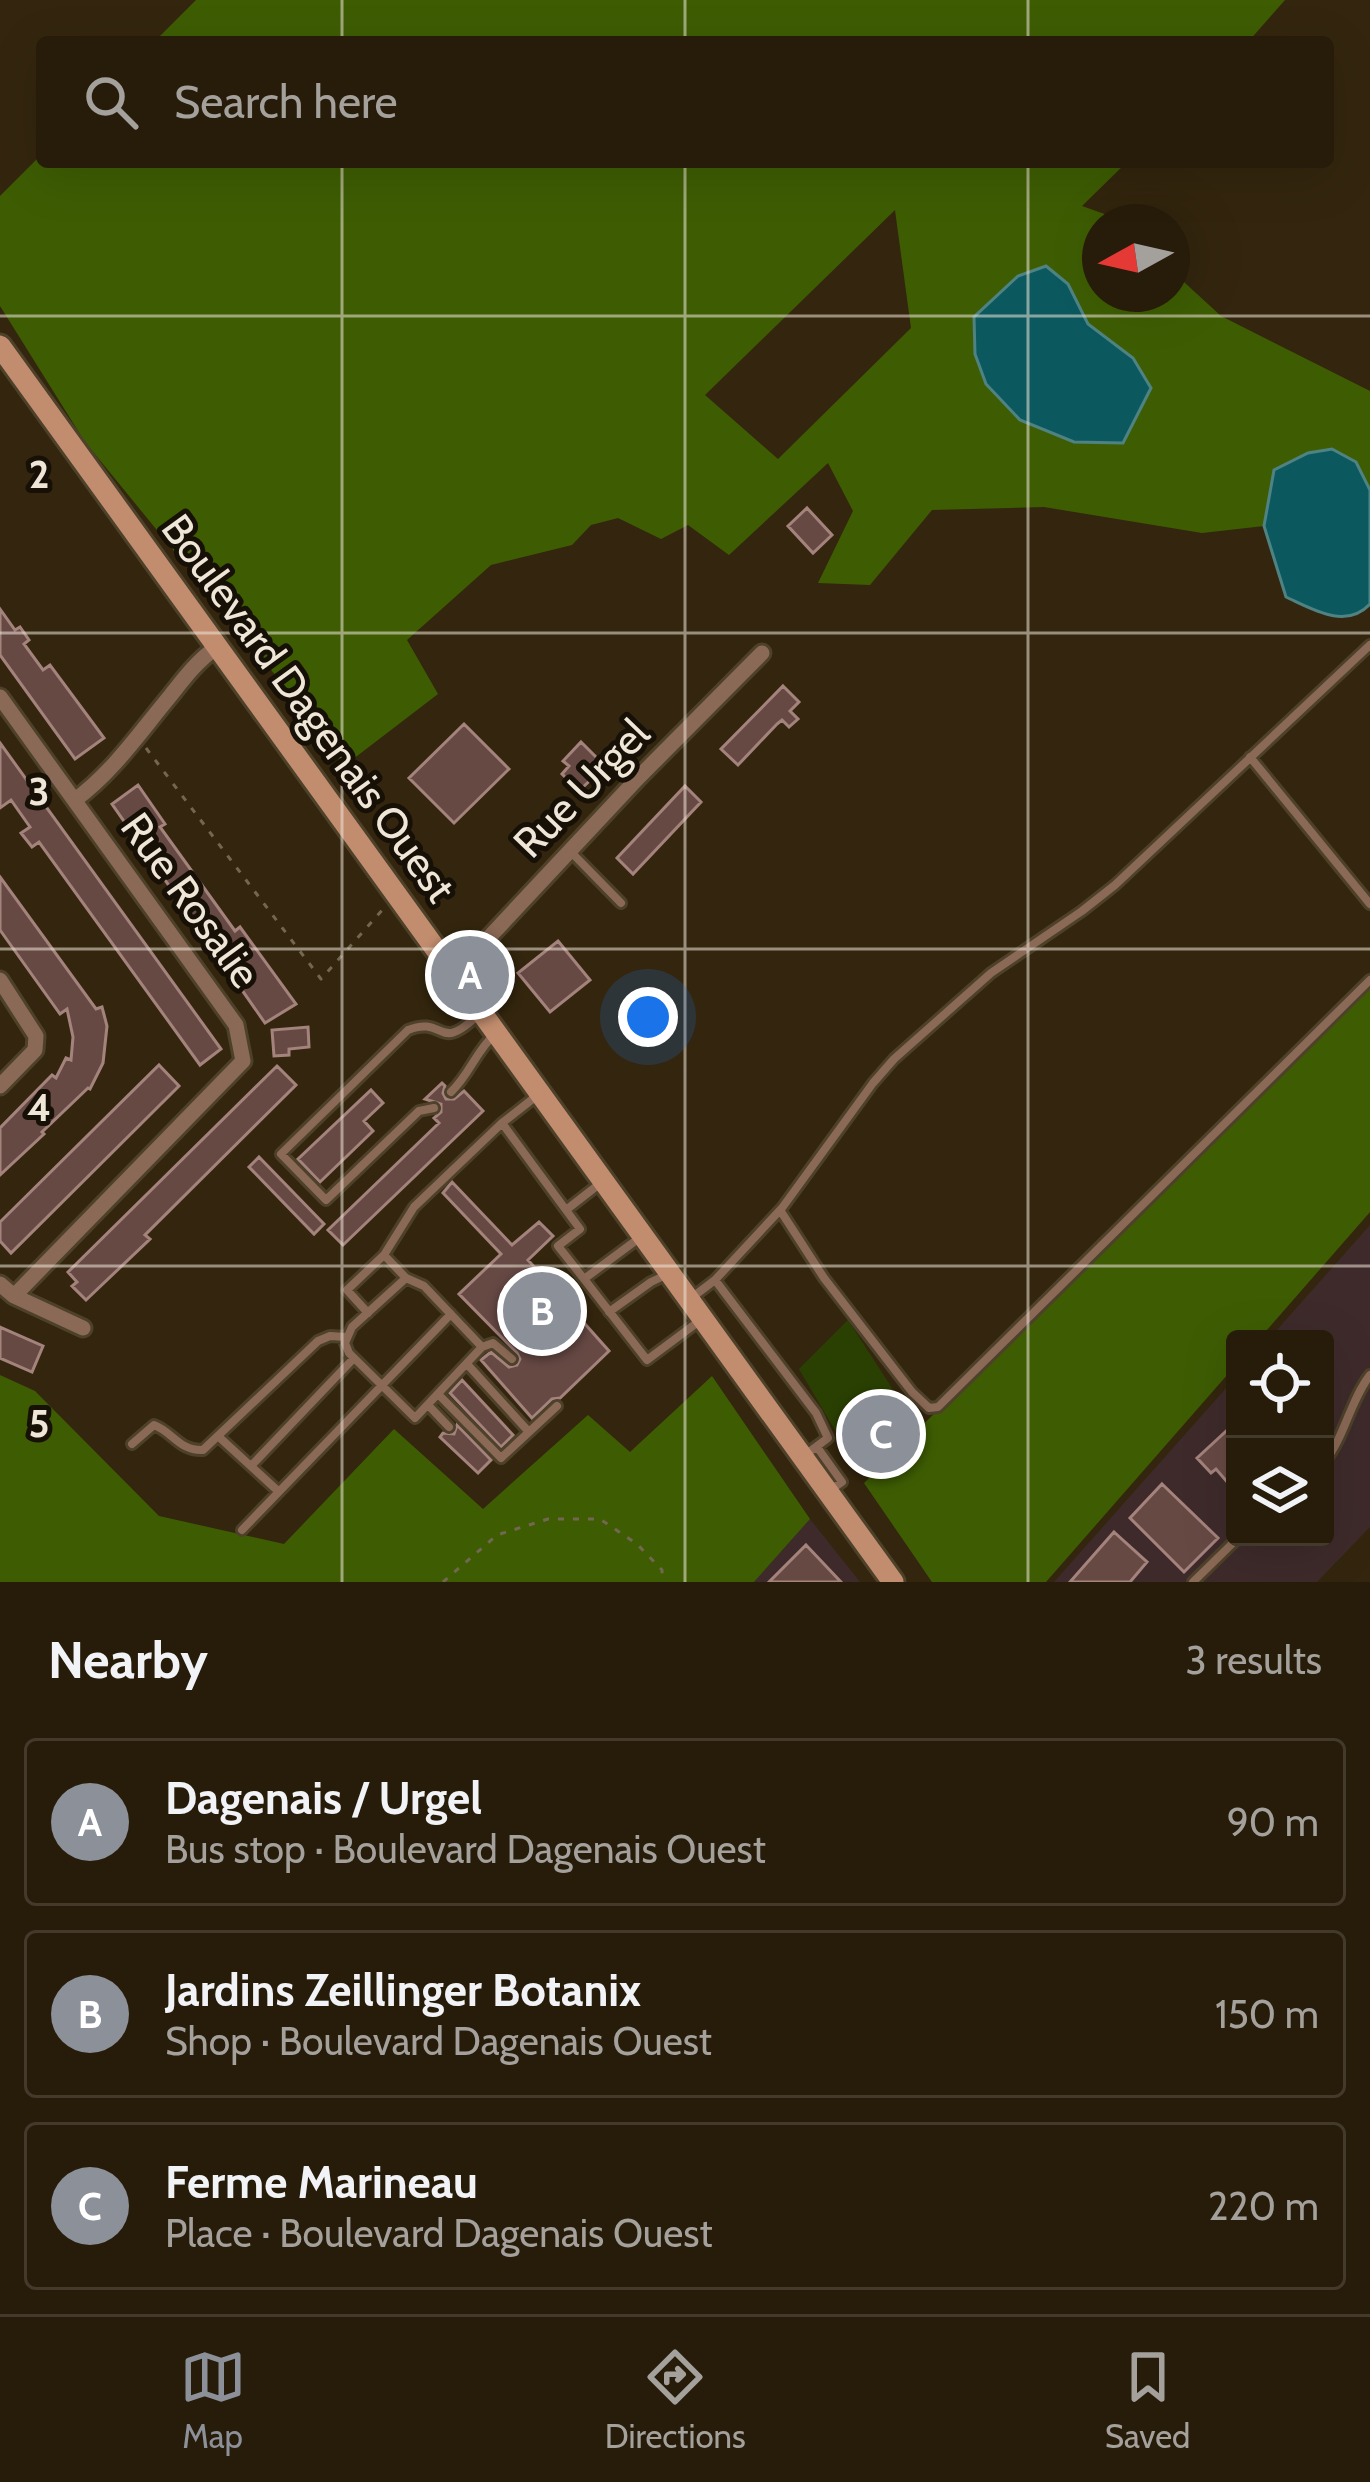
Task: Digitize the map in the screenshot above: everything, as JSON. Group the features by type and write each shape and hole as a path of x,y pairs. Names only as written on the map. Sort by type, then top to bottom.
{"main road":[{"name":"Boulevard Dagenais Ouest","path":"0,346 696,1309 810,1452 828,1492 891,1581"}],"street":[{"path":"75,800 102,778 194,666 217,647"},
{"name":"Rue Urgel","path":"451,972 762,653"},
{"name":"Rue Rosalie","path":"0,697 236,1025 243,1061 7,1290"},
{"path":"0,980 36,1036 35,1050 0,1086"},
{"path":"7,1290 83,1328"}],"lane":[{"path":"502,1123 580,1229 558,1246 647,1360 780,1210 873,1083 903,1051 991,973 1115,885 1370,645"},
{"path":"1250,758 1370,904"},
{"path":"569,850 621,903"},
{"path":"780,1210 824,1278 912,1392 929,1408 938,1407 1370,980"},
{"path":"434,1108 419,1111 326,1200 281,1154 408,1030 426,1026 455,1034 481,1012"},
{"path":"452,1092 470,1072 481,1047 496,1033"},
{"path":"368,1313 347,1291 384,1255 414,1207 540,1093"},
{"path":"566,1210 603,1181"},
{"path":"584,1280 643,1235"},
{"path":"384,1255 406,1278 424,1286 482,1347"},
{"path":"609,1312 670,1273"},
{"path":"406,1278 346,1337 354,1358 416,1418 482,1347 493,1343 512,1360"},
{"path":"715,1280 820,1419 828,1438 810,1452"},
{"path":"242,1529 451,1314"},
{"path":"132,1444 154,1425 176,1442 203,1450 319,1341 346,1337"},
{"path":"251,1466 354,1358"},
{"path":"467,1364 529,1432"},
{"path":"1334,1448 1370,1375"},
{"path":"438,1394 501,1458 557,1406"},
{"path":"428,1405 449,1427"},
{"path":"219,1437 278,1491"},
{"path":"1193,1582 1230,1546"}],"path":[{"path":"137,737 321,979 397,897"},
{"path":"443,1582 497,1535 548,1519 600,1519 637,1544 662,1570 662,1582"}],"shaded area":[{"path":"1370,1225 1370,1527 1317,1582 1054,1582 1226,1388 1226,1546 1334,1546 1334,1330 1277,1330"},
{"path":"810,1519 860,1582 754,1582"}],"green space":[{"path":"196,0 1285,0 1253,36 160,36"},
{"path":"36,160 36,168 1121,168 1082,204 1082,312 1190,312 1190,288 1221,316 1370,391 1370,490 1356,462 1275,470 1264,526 1202,533 1044,507 932,510 870,585 818,583 853,511 828,463 729,555 688,525 661,539 618,518 591,525 572,545 491,565 407,640 438,694 344,766 312,720 85,442 0,306 0,196","holes":["895,210 911,328 778,459 705,395"]},
{"path":"1370,983 1370,1212 1267,1330 1226,1330 1226,1376 1046,1582 932,1582 864,1483"},
{"path":"848,1320 899,1399 842,1442 799,1369"},
{"path":"0,1375 35,1391 159,1516 284,1544 394,1429 483,1509 588,1415 630,1452 712,1376 810,1519 754,1582 0,1582"}],"water":[{"path":"1046,266 1068,284 1088,324 1133,358 1151,388 1123,443 1074,442 1020,420 986,384 975,354 974,317 1018,276"},
{"path":"1332,449 1356,462 1370,490 1370,604 1350,616 1329,615 1286,597 1264,526 1274,470 1308,453"}],"building":[{"path":"807,508 832,535 813,553 788,526"},
{"path":"0,609 15,630 20,627 29,640 24,644 43,670 50,665 104,738 75,759 0,655"},
{"path":"783,686 799,702 790,711 798,719 789,727 782,720 738,765 721,749"},
{"path":"464,724 509,769 454,823 409,778"},
{"path":"581,742 605,766 579,791 562,774 569,766 563,761"},
{"path":"0,743 221,1049 200,1065 39,842 32,847 21,833 30,827 11,800 0,808"},
{"path":"138,785 165,824 160,827 235,931 240,927 296,1004 265,1023 112,804"},
{"path":"685,786 701,802 633,874 617,858"},
{"path":"0,877 96,1009 102,1007 107,1026 103,1063 90,1089 0,1175 0,1128 52,1075 56,1078 66,1058 71,1060 73,1037 67,1009 60,1014 0,930"},
{"path":"558,941 590,980 550,1012 518,973"},
{"path":"308,1027 309,1047 274,1056 272,1030"},
{"path":"159,1065 179,1086 11,1253 0,1241 0,1222"},
{"path":"277,1066 296,1085 86,1300 72,1286 77,1282 68,1272"},
{"path":"442,1083 446,1099 464,1091 483,1111 343,1245 328,1230 439,1123 434,1118 441,1104 425,1099"},
{"path":"371,1090 383,1103 364,1121 373,1131 320,1182 298,1159"},
{"path":"259,1157 324,1224 314,1234 249,1167"},
{"path":"452,1182 512,1245 539,1222 553,1236 528,1260 609,1351 532,1418 481,1360 491,1352 509,1367 520,1359 459,1294 501,1254 443,1193"},
{"path":"0,1327 43,1346 32,1372 0,1358"},
{"path":"462,1380 513,1435 501,1447 450,1393"},
{"path":"899,1399 919,1426 861,1472 842,1442"},
{"path":"457,1425 491,1460 478,1473 440,1437 454,1434"},
{"path":"1226,1431 1226,1481 1197,1458"},
{"path":"1162,1484 1218,1538 1184,1572 1130,1518"},
{"path":"1114,1532 1147,1562 1130,1582 1070,1582"},
{"path":"806,1545 841,1582 769,1582"}],"place":[{"name":"Dagenais / Urgel","path":"470,975"},
{"name":"Jardins Zeillinger Botanix","path":"542,1311"},
{"name":"Ferme Marineau","path":"881,1434"}]}
